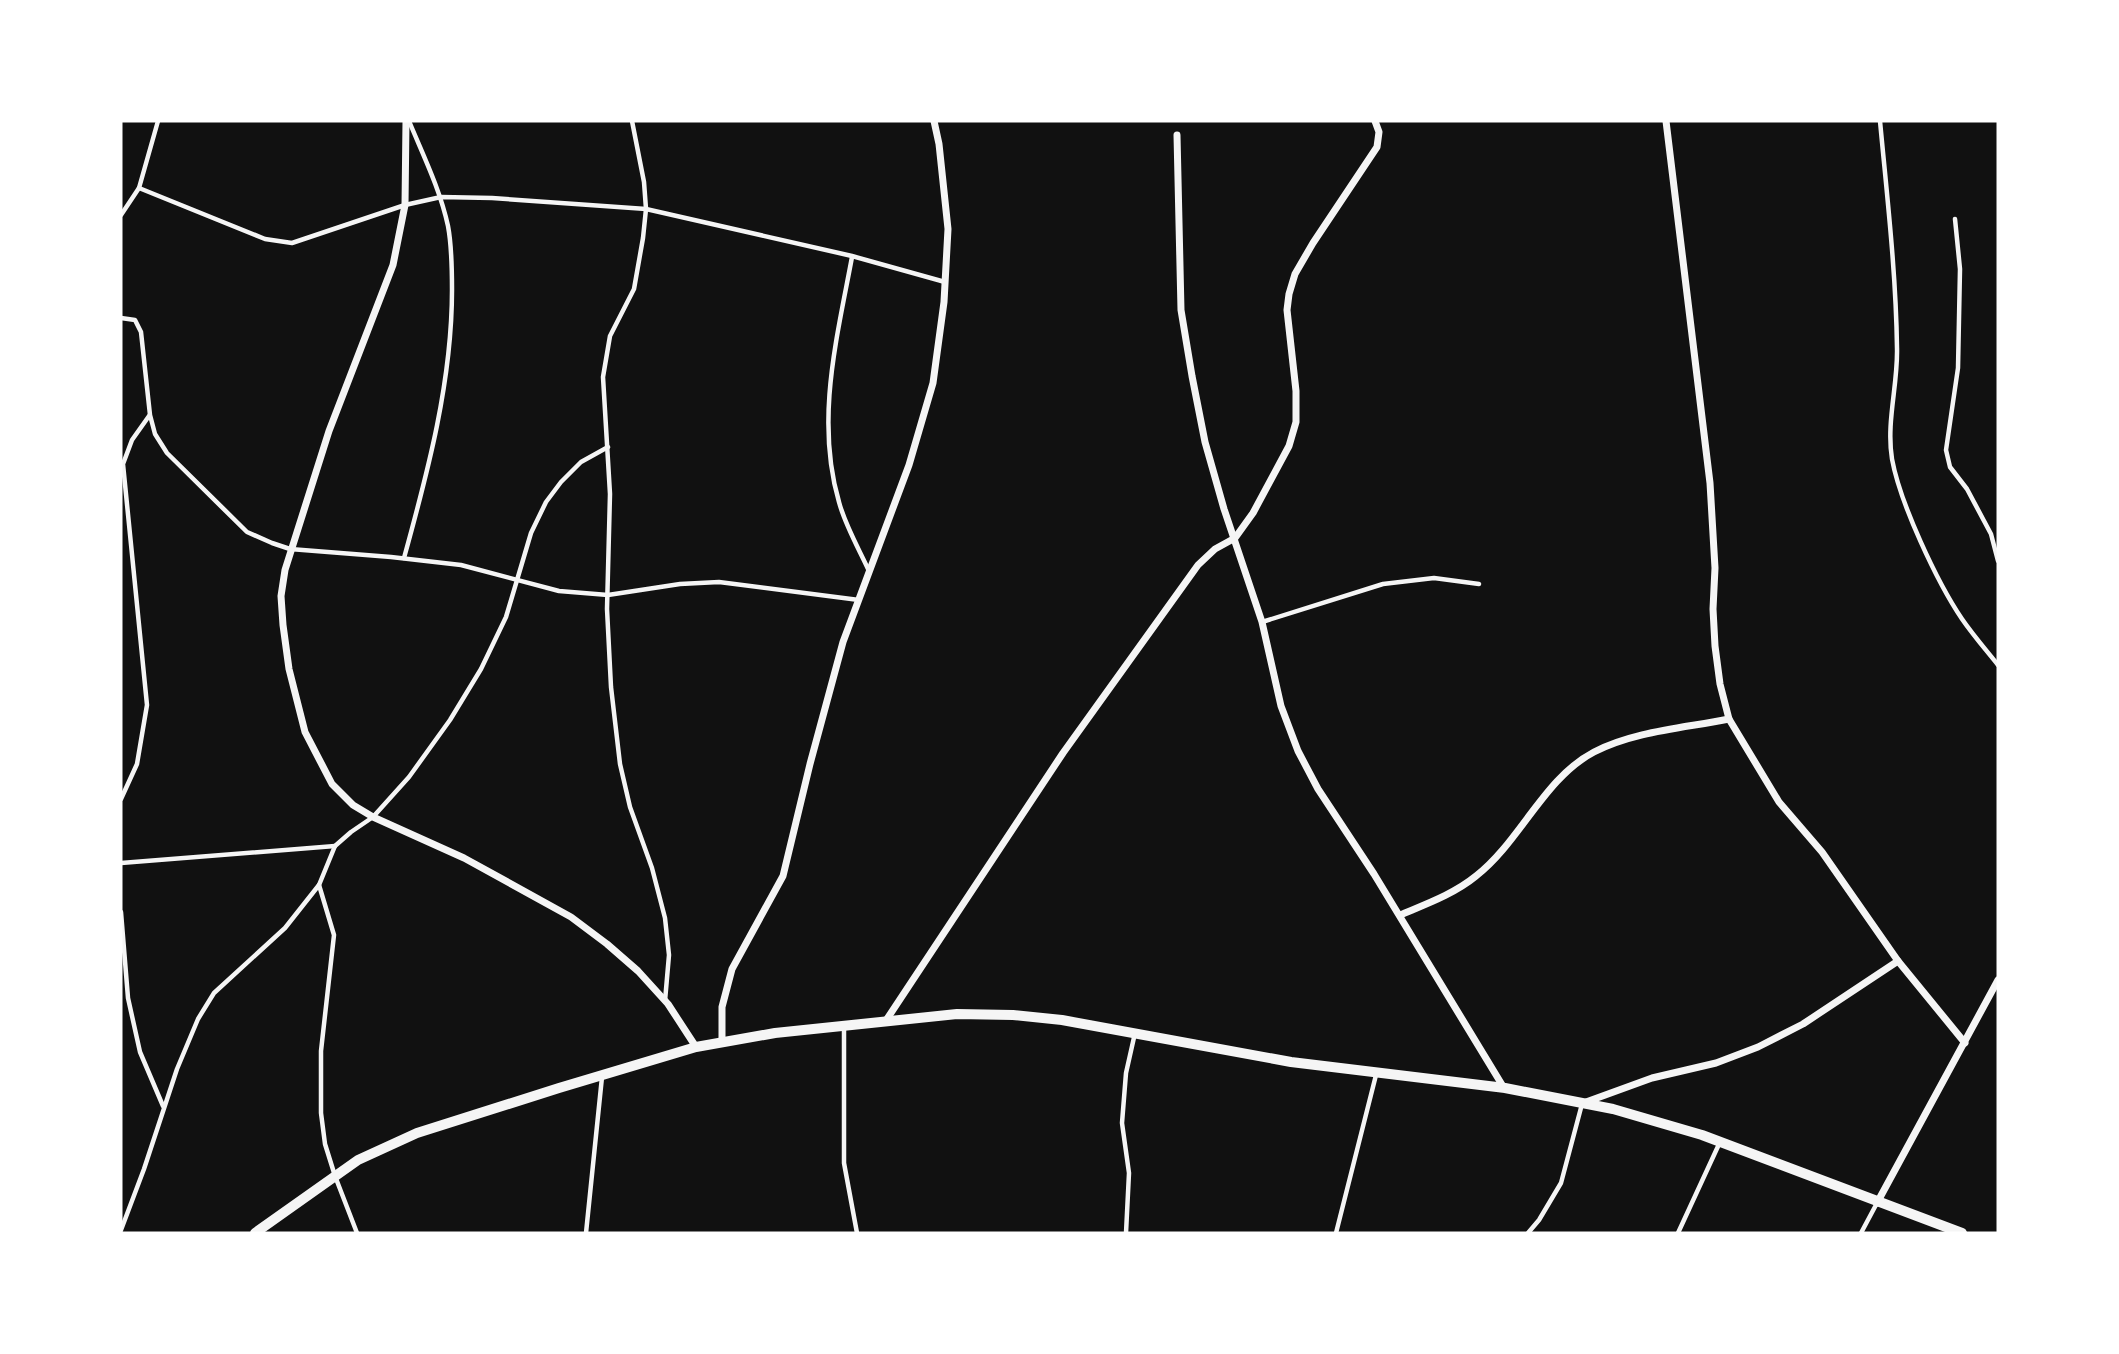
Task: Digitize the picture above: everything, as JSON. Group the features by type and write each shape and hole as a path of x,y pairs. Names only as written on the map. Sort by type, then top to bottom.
{"street":[{"path":"408,121 405,205 393,265 329,431 290,550 281,596 289,669 305,732 332,784 353,805 373,817 464,858 571,917 638,971 665,1002 696,1046"},
{"path":"722,1042 722,1007 732,969 783,876 840,654 909,465 933,383 945,282 948,229 934,121"},
{"path":"885,1023 1063,753 1178,593 1206,557 1235,538 1273,479 1289,446 1296,422 1296,391 1287,310 1289,294 1295,275 1314,243 1377,147 1379,132 1375,121"},
{"path":"1666,121 1710,482 1715,568 1715,646 1720,684 1730,719 1779,802 1822,852 1898,961 1965,1043"},
{"path":"1177,135 1181,310 1205,442 1262,622 1281,706 1298,751 1318,789 1400,915 1504,1088"},
{"path":"1400,915 1454,891 1477,876 1505,848 1571,768 1593,752 1626,738 1730,719"},
{"path":"1583,1103 1652,1078 1716,1063 1758,1047 1803,1024 1898,961"},
{"path":"1877,1203 1998,980"},
{"path":"255,1233 358,1160 417,1133 602,1075 696,1046 775,1033 957,1014 1013,1015 1136,1032 1291,1062 1504,1088 1613,1109 1720,1143 1962,1233"}],"lane":[{"path":"121,215 139,188 158,121"},
{"path":"404,558 425,481 447,367 452,316 449,228 441,197 408,121"},
{"path":"632,121 644,182 646,209 634,289 610,336 603,377 610,517 608,595 611,687 621,764 630,807 652,868 665,918 669,955 665,1002"},
{"path":"1880,121 1894,280 1897,351 1889,435 1892,460 1927,555 1961,617 1998,665"},
{"path":"139,188 265,239 292,243 405,205 441,197 646,209 852,256 945,282"},
{"path":"1955,219 1960,268 1958,368 1946,450 1950,467 1967,489 1991,534 1998,561"},
{"path":"852,256 829,385 828,451 839,503 869,572"},
{"path":"121,318 135,320 141,332 150,415 155,434 167,453 247,532 290,550 461,565 559,591 608,595 680,584 719,582 859,600"},
{"path":"121,799 137,764 147,705 123,464 132,440 150,415"},
{"path":"121,1230 177,1069 198,1019 214,993 285,928 319,885 335,846 373,817 409,777 450,720 481,669 506,617 531,533 546,502 581,462 608,447"},
{"path":"1262,622 1383,584 1434,578 1479,584"},
{"path":"121,863 335,846"},
{"path":"319,885 334,935 319,1093 325,1144 358,1233"},
{"path":"121,912 128,998 140,1052 164,1107"},
{"path":"844,1027 844,1163 857,1233"},
{"path":"1126,1233 1129,1173 1122,1123 1126,1073 1136,1032"},
{"path":"1336,1233 1377,1073"},
{"path":"586,1233 602,1075"},
{"path":"1528,1233 1561,1183 1583,1103"},
{"path":"1678,1233 1720,1143"},
{"path":"1861,1233 1877,1203"}]}
